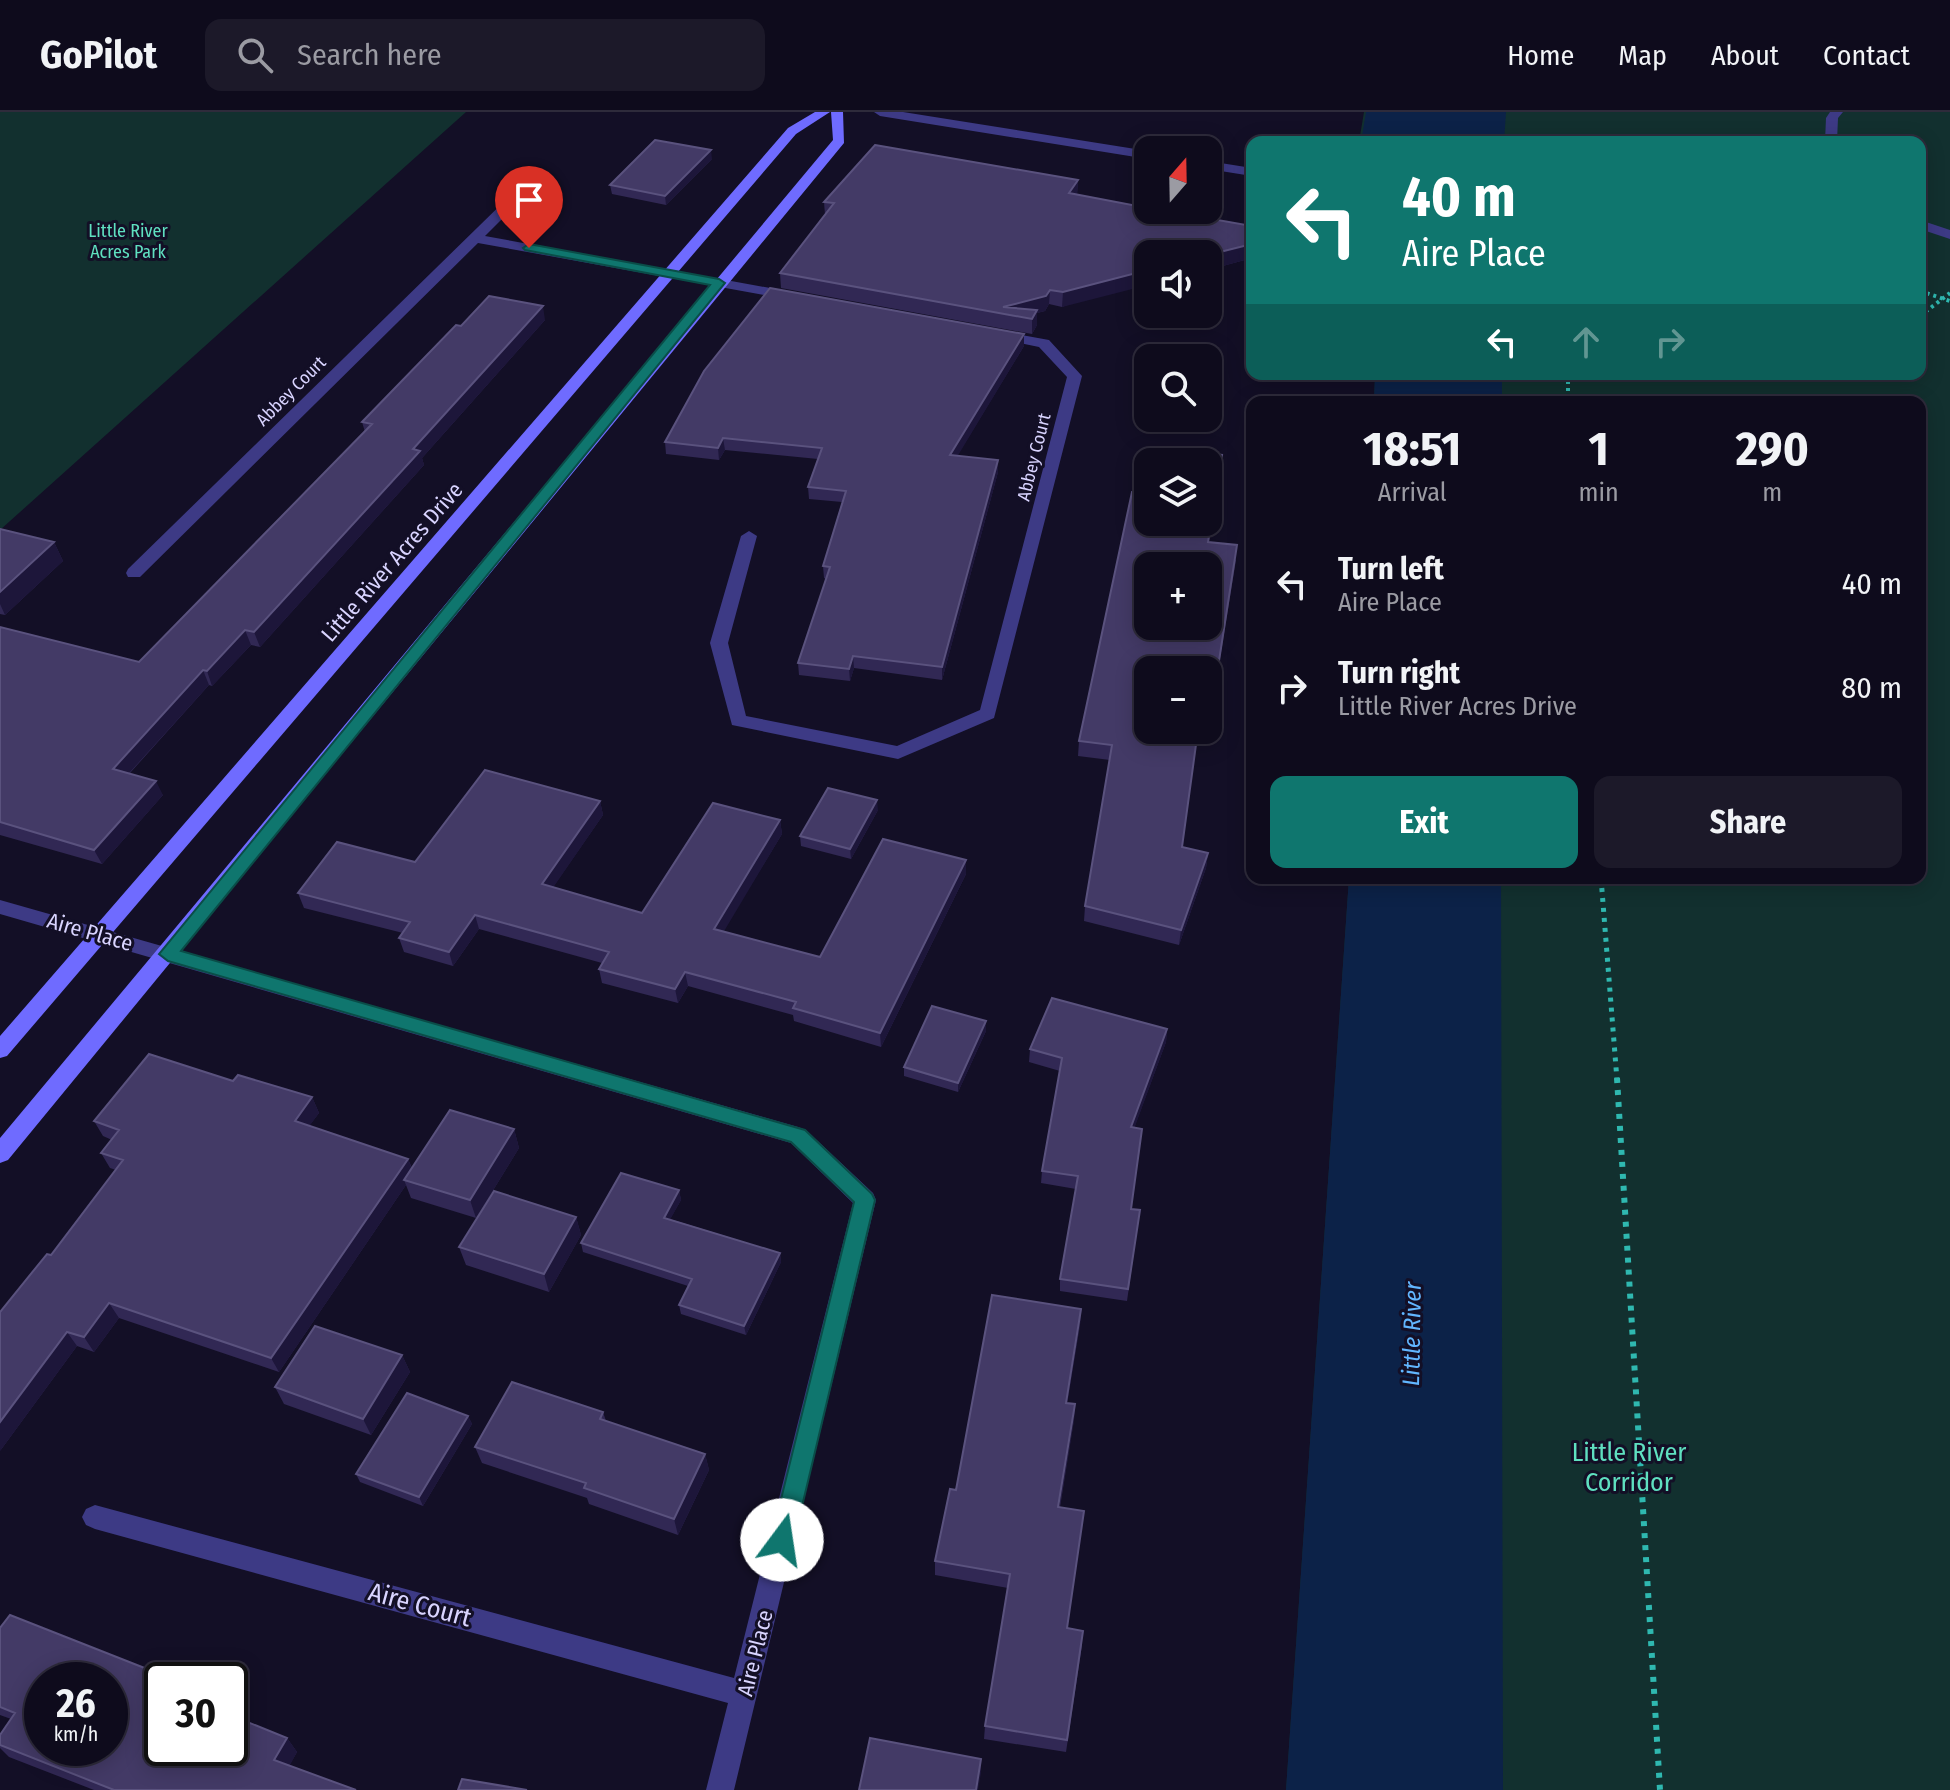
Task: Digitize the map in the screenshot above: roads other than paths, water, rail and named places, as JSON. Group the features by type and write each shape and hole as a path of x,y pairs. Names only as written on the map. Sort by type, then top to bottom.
{"street":[{"name":"Little River Acres Drive","path":"0,1050 792,131 824,112"},
{"path":"0,1154 839,140 837,112"},
{"path":"880,112 1134,153"},
{"path":"1831,136 1832,118 1837,112"},
{"path":"1222,167 1246,171"},
{"name":"Abbey Court","path":"134,573 527,187"},
{"path":"1926,226 1950,235"},
{"path":"475,238 801,298"},
{"name":"Abbey Court","path":"749,536 719,643 738,721 898,753 988,714 1075,376 1044,343 983,331"},
{"name":"Aire Place","path":"0,907 798,1136 865,1200 720,1790"},
{"name":"Aire Court","path":"95,1517 745,1694"}],"water":[{"path":"1366,112 1506,112 1504,136 1362,136"},
{"path":"1375,380 1502,380 1502,396 1374,396"},
{"name":"Little River","path":"1349,884 1501,884 1503,1790 1286,1790"}],"park label":[{"name":"Little River Acres Park","path":"128,241"},
{"name":"Little River Corridor","path":"1629,1467"}]}
